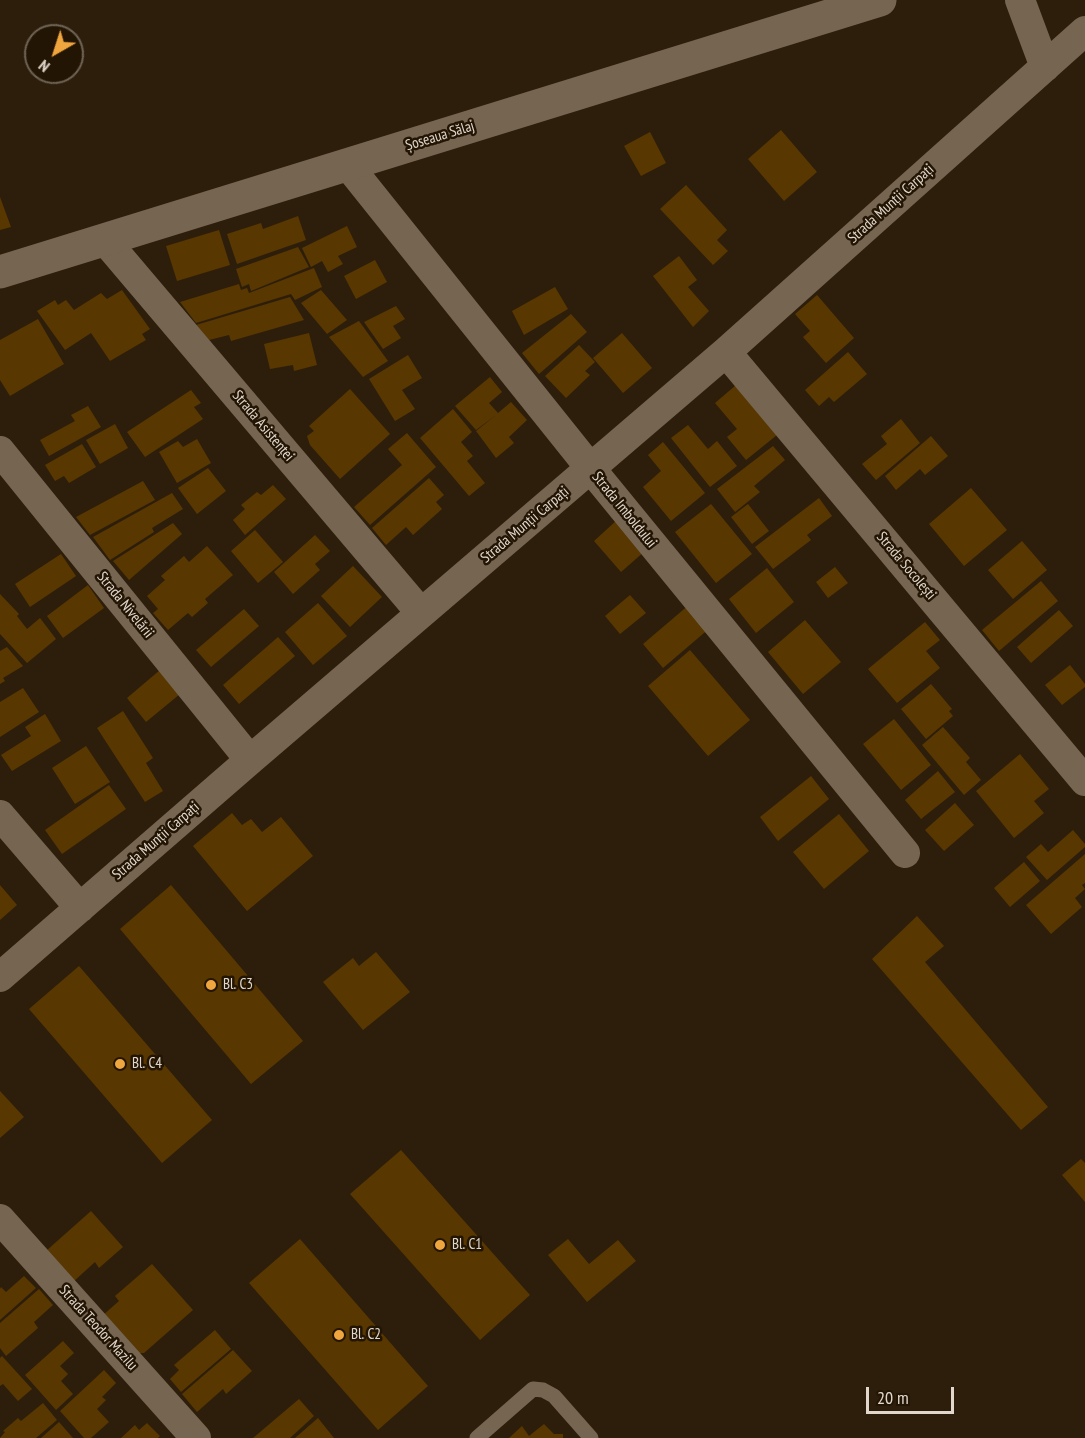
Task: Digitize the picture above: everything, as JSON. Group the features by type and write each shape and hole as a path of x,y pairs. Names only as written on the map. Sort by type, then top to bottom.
{"street":[{"name":"Șoseaua Sălaj","path":"0,273 880,0"},
{"path":"1020,0 1045,67"},
{"name":"Strada Munții Carpați","path":"0,977 726,352 1085,31"},
{"name":"Strada Imboldului","path":"347,164 591,469 905,853"},
{"name":"Strada Asistenței","path":"104,239 421,613"},
{"name":"Strada Socolești","path":"726,352 1085,781"},
{"name":"Strada Nivelării","path":"0,451 250,760"},
{"path":"0,814 80,908"},
{"name":"Strada Teodor Mazilu","path":"0,1219 196,1438"}],"lane":[{"path":"477,1438 533,1389 543,1390 554,1396 591,1438"}],"building":[{"path":"781,130 817,172 784,201 748,159"},
{"path":"650,132 666,163 641,176 624,146"},
{"path":"686,185 727,230 717,240 728,251 713,265 660,209"},
{"path":"0,197 11,227 0,230"},
{"path":"298,216 306,240 237,264 227,234 261,223 263,229"},
{"path":"347,226 357,247 338,256 343,264 328,272 322,261 311,267 302,248"},
{"path":"219,230 230,265 177,281 166,246"},
{"path":"298,247 309,267 251,291 249,284 242,287 236,269"},
{"path":"679,256 697,280 688,287 709,311 693,327 653,276"},
{"path":"375,260 387,282 356,299 344,276"},
{"path":"314,268 322,287 295,300 291,294 196,323 180,302 239,284 241,290 247,288 249,293"},
{"path":"555,287 568,309 524,335 512,311"},
{"path":"122,290 150,329 142,334 146,340 110,361 91,333 65,350 37,311 55,300 58,305 66,300 74,310 101,293 107,299"},
{"path":"321,290 347,320 327,334 301,303"},
{"path":"817,295 854,338 826,363 803,337 810,331 795,314"},
{"path":"290,297 304,320 231,341 229,335 209,340 196,325"},
{"path":"396,306 405,319 393,326 401,338 383,349 364,322"},
{"path":"571,314 587,332 539,374 522,353"},
{"path":"38,319 64,364 10,396 0,380 0,340"},
{"path":"359,321 388,361 363,377 329,337"},
{"path":"309,333 317,365 294,371 293,365 270,369 264,344"},
{"path":"622,333 652,368 623,393 593,358"},
{"path":"579,345 595,362 585,371 590,375 566,398 545,376"},
{"path":"848,352 867,374 834,402 829,397 819,406 805,390"},
{"path":"408,355 422,378 402,390 415,409 395,421 369,379"},
{"path":"490,377 502,392 489,403 498,413 511,402 527,420 509,437 514,443 496,458 476,431 496,415 476,430 455,406"},
{"path":"736,385 777,435 746,460 727,437 737,429 715,403"},
{"path":"350,389 390,434 340,479 310,445 307,436 314,431 309,426"},
{"path":"191,390 201,403 194,407 203,419 145,457 127,432"},
{"path":"88,406 101,427 49,456 40,440 75,421 71,415"},
{"path":"453,409 472,432 461,442 473,456 467,461 485,483 469,496 420,438"},
{"path":"901,419 920,443 876,480 862,464 887,444 881,436"},
{"path":"115,424 128,448 100,464 86,440"},
{"path":"688,425 708,449 717,441 737,466 710,487 671,438"},
{"path":"407,433 436,467 370,525 354,507 402,465 388,449"},
{"path":"931,436 948,456 925,475 920,469 896,490 885,476"},
{"path":"197,439 211,463 177,483 159,452 178,441 183,447"},
{"path":"663,442 705,493 671,521 643,487 661,471 648,455"},
{"path":"82,444 96,467 69,483 64,476 55,481 45,465"},
{"path":"773,446 785,460 754,486 760,492 735,512 717,489"},
{"path":"208,468 226,491 197,514 178,488"},
{"path":"429,478 444,495 436,502 442,509 413,535 406,527 386,545 372,528"},
{"path":"143,481 155,500 90,535 76,517"},
{"path":"273,485 286,499 245,535 233,520 245,509 241,505 257,492 261,495"},
{"path":"971,488 1007,530 964,566 929,524"},
{"path":"172,493 183,509 152,528 154,532 110,560 93,537"},
{"path":"819,498 832,516 807,535 811,540 773,569 755,547"},
{"path":"711,504 752,554 716,583 675,532"},
{"path":"748,504 769,531 752,544 731,517"},
{"path":"617,520 645,551 621,572 594,541"},
{"path":"173,523 182,534 129,580 113,561"},
{"path":"255,530 283,562 258,583 231,551"},
{"path":"315,535 330,551 315,564 320,570 293,594 274,572"},
{"path":"1022,541 1047,570 1013,599 988,570"},
{"path":"207,546 233,575 205,599 208,603 192,617 188,613 168,630 153,613 158,609 147,596 165,580 161,576 184,556 189,562"},
{"path":"61,554 76,576 30,607 15,584"},
{"path":"353,566 382,597 350,627 321,596"},
{"path":"835,567 848,583 828,598 816,582"},
{"path":"767,568 794,602 756,633 729,599"},
{"path":"1041,581 1058,601 999,651 982,630"},
{"path":"88,585 104,608 63,638 47,616"},
{"path":"0,594 19,614 17,616 27,629 40,618 56,639 27,663 0,634"},
{"path":"630,595 646,613 620,634 605,616"},
{"path":"318,603 347,636 313,665 285,632"},
{"path":"690,604 711,627 663,668 643,644"},
{"path":"244,609 259,626 211,667 196,650"},
{"path":"1059,610 1073,626 1031,663 1017,647"},
{"path":"805,620 841,662 803,694 768,652"},
{"path":"925,622 940,640 926,651 940,668 897,703 868,669"},
{"path":"278,637 295,656 239,704 223,685"},
{"path":"7,647 23,666 3,678 5,681 0,684 0,651"},
{"path":"690,650 750,720 708,756 648,686"},
{"path":"1070,665 1085,687 1062,705 1045,685"},
{"path":"160,670 180,694 146,722 127,698"},
{"path":"931,684 952,709 949,711 953,716 926,739 901,709"},
{"path":"23,688 39,712 0,737 0,702"},
{"path":"123,711 153,758 146,763 163,791 145,802 97,728"},
{"path":"45,714 61,741 12,771 1,755 31,736 25,727"},
{"path":"894,719 931,765 901,790 863,744"},
{"path":"943,727 970,758 966,762 981,780 964,795 922,745"},
{"path":"86,746 110,782 75,804 52,768"},
{"path":"1020,754 1049,789 1034,801 1044,813 1014,838 976,791"},
{"path":"938,771 955,792 921,819 905,800"},
{"path":"811,776 829,799 778,841 760,817"},
{"path":"109,785 126,809 62,854 45,830"},
{"path":"955,803 974,825 944,851 925,830"},
{"path":"232,813 242,825 251,819 262,832 281,817 313,856 247,911 193,846"},
{"path":"839,814 869,851 824,889 793,852"},
{"path":"1073,830 1085,847 1047,880 1026,857 1041,844 1048,852"},
{"path":"1085,854 1085,883 1082,885 1085,889 1075,898 1082,907 1051,934 1026,905"},
{"path":"1024,862 1040,881 1010,907 994,888"},
{"path":"0,885 17,905 0,920"},
{"name":"Bl. C3","path":"171,885 303,1041 251,1084 120,929"},
{"path":"917,916 944,946 925,962 1048,1107 1021,1130 872,959"},
{"path":"376,952 410,992 363,1030 323,982 353,958 359,966"},
{"name":"Bl. C4","path":"79,966 212,1120 162,1163 29,1009"},
{"path":"0,1091 24,1117 0,1138"},
{"name":"Bl. C1","path":"401,1150 530,1295 480,1340 350,1194"},
{"path":"1081,1159 1085,1163 1085,1202 1062,1175"},
{"path":"91,1211 123,1247 99,1268 95,1262 73,1282 46,1251"},
{"name":"Bl. C2","path":"300,1239 428,1386 378,1430 249,1283"},
{"path":"568,1239 589,1264 618,1240 636,1261 587,1302 548,1255"},
{"path":"152,1264 193,1310 144,1353 134,1353 102,1316 119,1301 115,1296"},
{"path":"24,1276 36,1288 0,1320 1,1287 6,1292"},
{"path":"39,1289 53,1305 34,1322 38,1328 6,1356 0,1348 0,1323"},
{"path":"215,1330 231,1349 181,1392 170,1379 179,1370 174,1365"},
{"path":"63,1341 74,1353 60,1366 68,1374 61,1381 73,1394 56,1410 25,1375"},
{"path":"233,1350 252,1371 226,1394 223,1389 197,1412 182,1394"},
{"path":"2,1356 32,1389 18,1401 3,1384 0,1386 0,1358"},
{"path":"104,1370 116,1383 102,1397 106,1400 97,1409 109,1422 91,1438 84,1438 60,1411"},
{"path":"299,1399 314,1416 290,1438 253,1438"},
{"path":"43,1403 57,1420 36,1438 0,1438 5,1432 3,1431 18,1418 21,1421"},
{"path":"318,1418 334,1438 295,1438"},
{"path":"59,1422 73,1438 41,1438"},
{"path":"147,1423 160,1436 158,1438 121,1438 135,1425 139,1430"},
{"path":"544,1424 554,1434 563,1434 563,1438 509,1438 522,1426 529,1436"}],"place":[{"name":"Bl. C3","path":"211,985"},
{"name":"Bl. C4","path":"120,1064"},
{"name":"Bl. C1","path":"440,1245"},
{"name":"Bl. C2","path":"339,1335"}]}
